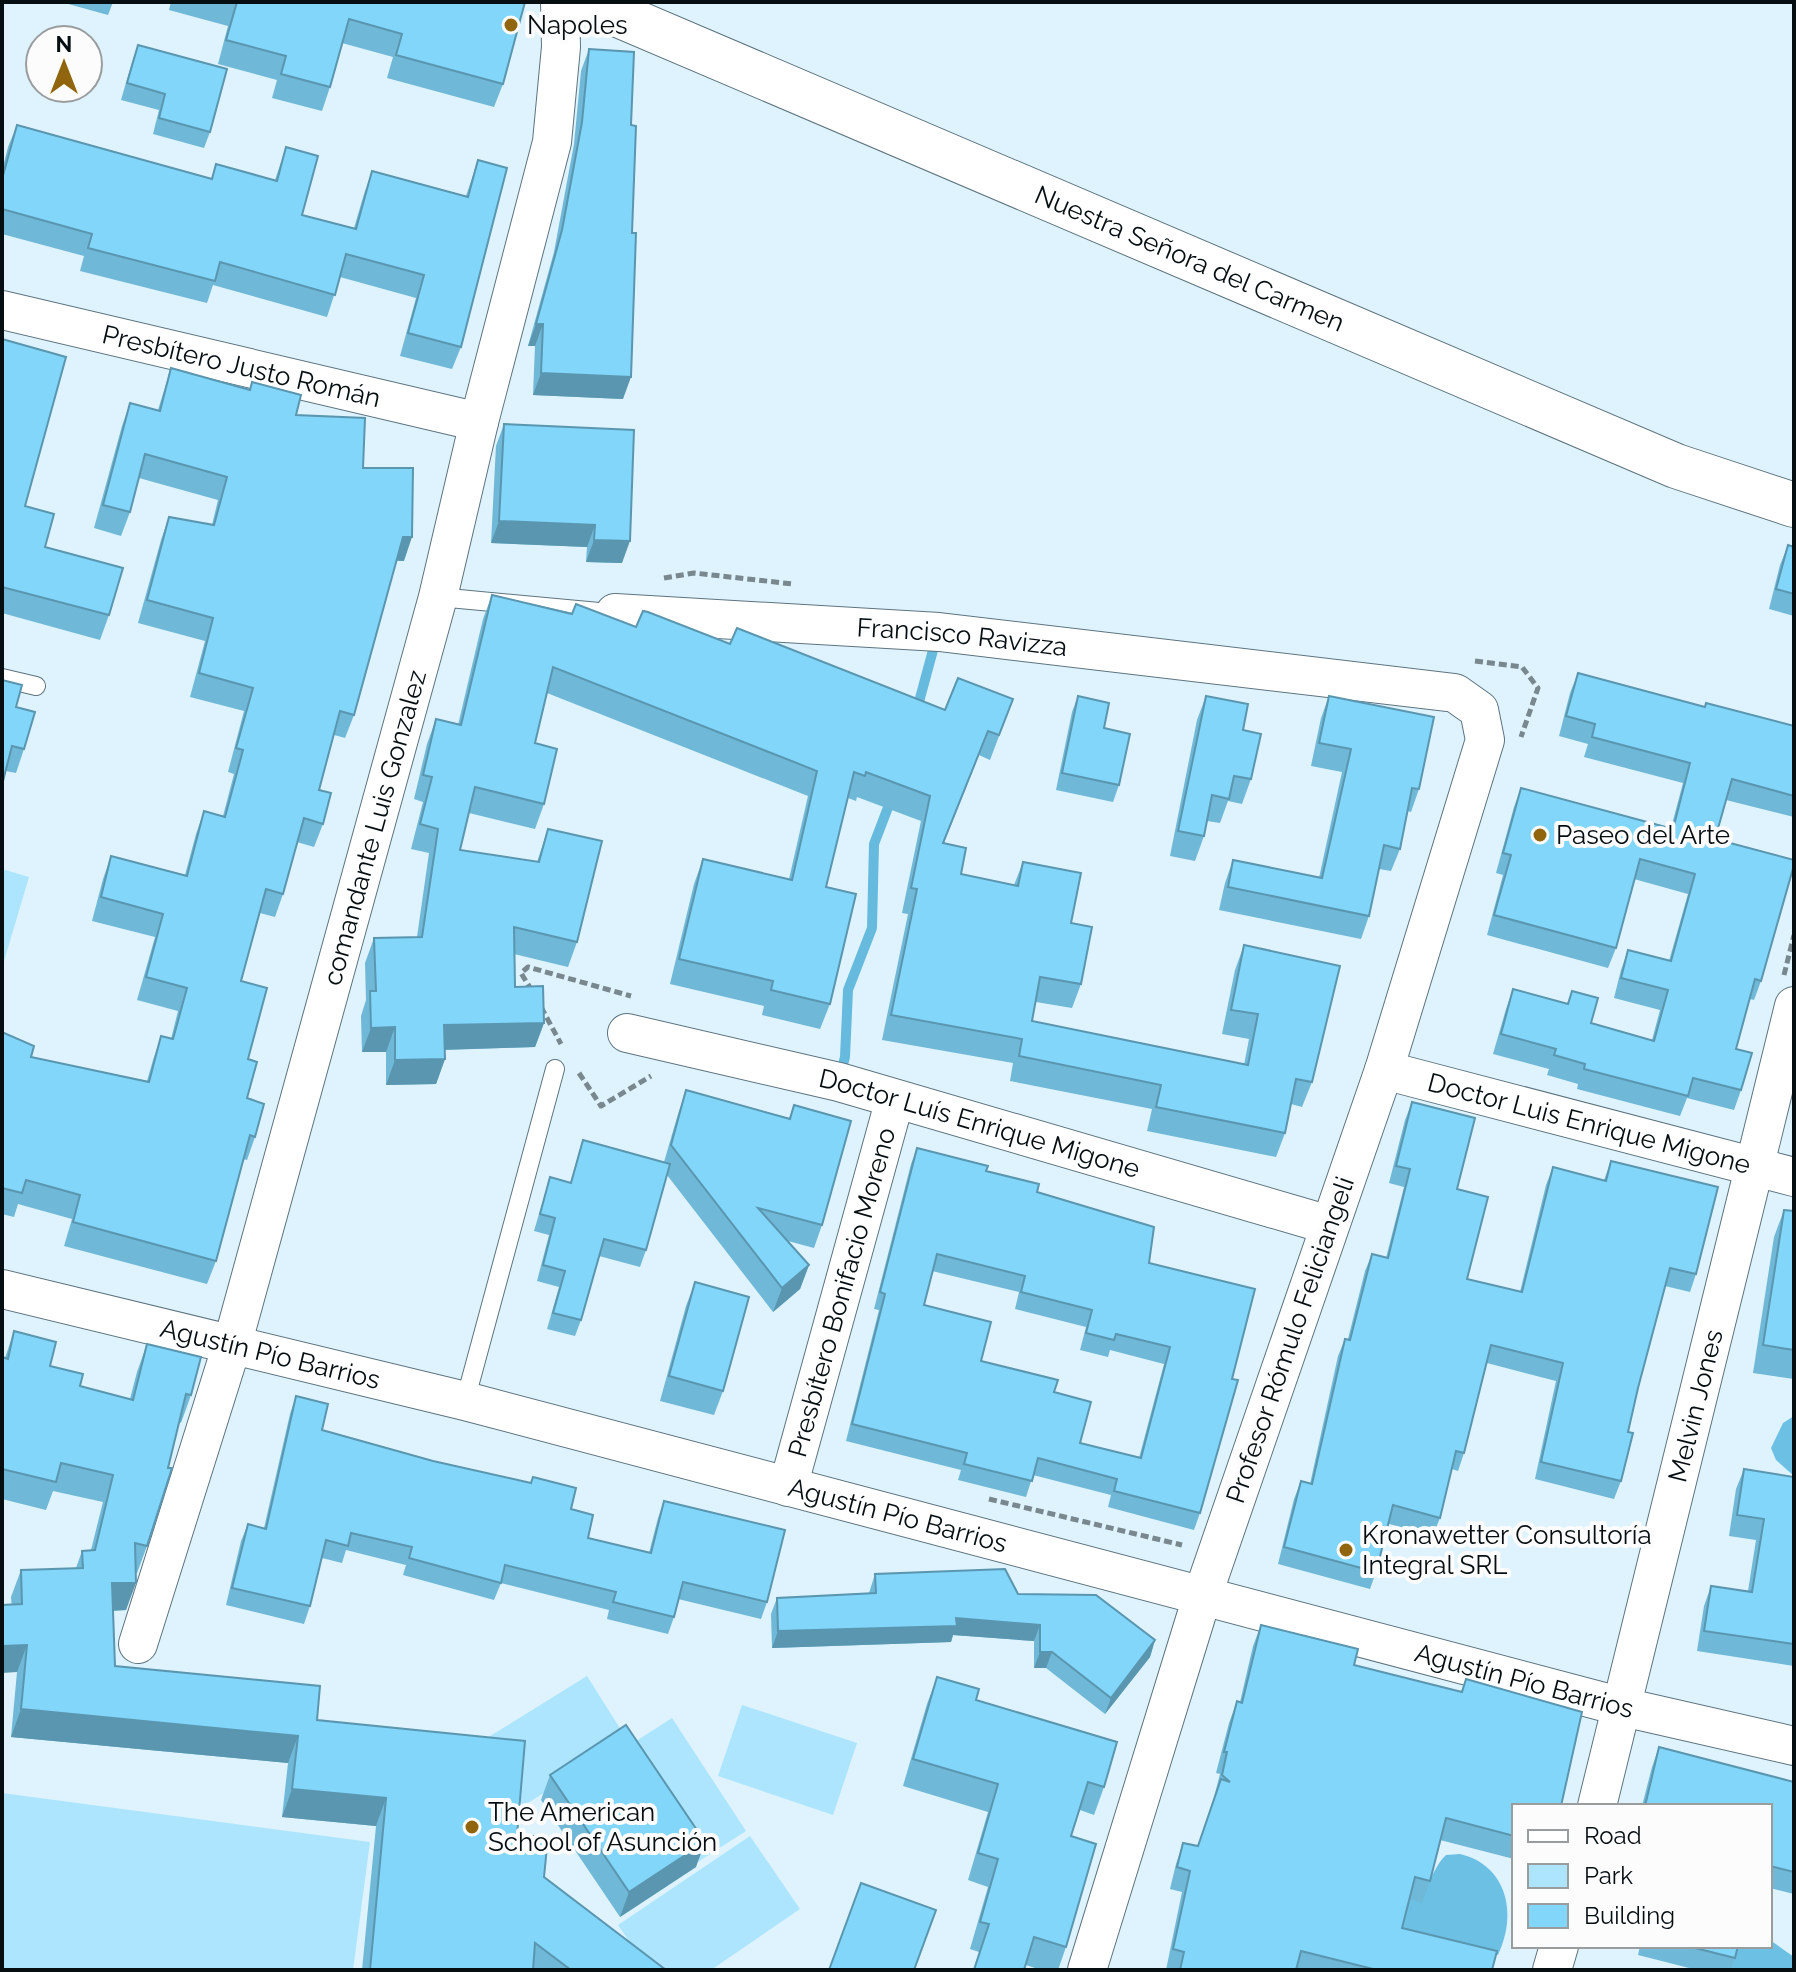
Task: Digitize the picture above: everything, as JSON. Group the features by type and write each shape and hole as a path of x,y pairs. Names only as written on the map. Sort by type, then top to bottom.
{"street":[{"name":"comandante Luis Gonzalez","path":"138,1644 232,1345 438,597 479,422 552,142 561,47 560,2"},
{"name":"Nuestra Señora del Carmen","path":"588,2 1676,466 1794,505"},
{"name":"Presbítero Justo Román","path":"2,310 479,422"},
{"name":"Francisco Ravizza","path":"615,613 939,632 1455,693 1479,710"},
{"name":"Profesor Rómulo Feliciangeli","path":"1087,1970 1202,1597 1384,1070 1485,740 1479,710"},
{"name":"Melvin Jones","path":"1598,1804 1794,1006"},
{"name":"Doctor Luís Enrique Migone","path":"627,1033 823,1078 1329,1225"},
{"name":"Doctor Luis Enrique Migone","path":"1384,1070 1794,1177"},
{"name":"Presbítero Bonifacio Moreno","path":"788,1487 895,1099"},
{"name":"Agustín Pío Barrios","path":"2,1289 465,1401 1623,1707 1794,1746"},
{"path":"1552,1970 1558,1948"}],"lane":[{"name":"Francisco Ravizza","path":"438,597 615,613"},
{"path":"2,678 36,686"},
{"path":"465,1401 563,1065"}],"path":[{"path":"563,1065 601,1106 655,1074"},
{"name":"Agustín Pío Barrios","path":"981,1497 1196,1548"}],"green space":[{"path":"2,869 29,877 2,968"},
{"path":"587,1676 628,1741 523,1806 482,1741"},
{"path":"742,1705 857,1743 833,1815 718,1776"},
{"path":"672,1718 746,1831 679,1874 605,1761"},
{"path":"2,1793 370,1842 353,1970 2,1970"},
{"path":"750,1836 800,1909 711,1970 649,1970 618,1925"}],"shaded area":[{"path":"1794,1416 1794,1476 1776,1460 1771,1448 1783,1423"},
{"path":"1460,1854 1489,1869 1504,1893 1507,1923 1498,1955 1447,1950 1422,1940 1402,1927 1399,1899 1417,1896 1446,1855"},
{"path":"1772,1941 1794,1957 1794,1970 1712,1970 1714,1948 1772,1948"}],"building":[{"path":"237,2 525,2 503,84 396,55 402,34 349,19 330,87 281,74 286,56 226,40"},
{"path":"138,45 227,69 210,132 159,118 165,94 127,83"},
{"path":"589,49 634,52 631,125 636,126 632,233 636,233 631,377 541,373 543,324 536,324 562,230 582,122"},
{"path":"17,125 212,179 216,164 277,181 286,147 318,156 302,215 356,229 372,171 468,197 478,160 507,168 461,347 408,333 424,275 346,254 335,295 220,262 215,281 88,248 92,234 2,209 2,179"},
{"path":"2,339 66,357 25,506 54,514 45,547 123,568 109,615 2,587"},
{"path":"171,368 250,390 252,382 301,395 296,415 365,418 363,468 413,468 412,537 403,537 354,715 340,711 319,790 331,793 323,824 304,818 283,894 266,889 241,981 267,988 248,1059 257,1062 247,1098 264,1104 255,1137 250,1135 216,1261 73,1222 80,1195 26,1180 22,1193 2,1188 2,1032 34,1046 31,1057 149,1082 161,1036 173,1039 187,988 146,977 163,914 101,897 111,856 187,876 204,811 225,817 243,750 236,748 253,688 199,673 213,618 147,600 169,517 214,525 227,477 145,454 130,512 103,505 130,403 160,411"},
{"path":"504,424 634,430 630,541 594,540 595,525 499,521"},
{"path":"1788,545 1794,547 1794,594 1776,589"},
{"path":"492,595 572,614 576,604 636,627 643,611 648,612 730,644 737,628 945,710 958,678 1013,699 999,735 988,731 943,843 966,848 961,874 1018,886 1023,862 1081,873 1071,923 1092,927 1081,984 1040,977 1032,1021 1248,1065 1258,1014 1231,1010 1244,945 1340,966 1312,1082 1296,1079 1285,1133 1156,1107 1161,1085 1019,1056 1022,1039 891,1015 917,889 911,888 930,796 866,772 865,776 854,772 826,887 856,894 830,1004 771,990 773,981 679,959 703,859 792,880 817,771 553,667 535,743 557,749 544,804 475,787 460,850 539,862 548,829 602,841 577,942 514,927 515,987 543,986 544,1023 444,1025 445,1059 395,1060 395,1027 371,1028 370,991 376,991 374,938 422,937 438,829 420,824 432,777 423,775 436,719 461,725"},
{"path":"1578,673 1705,707 1706,703 1794,726 1794,796 1732,779 1715,839 1794,860 1761,981 1755,979 1736,1049 1752,1053 1741,1090 1693,1078 1688,1096 1584,1069 1585,1064 1554,1055 1556,1049 1501,1034 1513,989 1568,1004 1572,991 1598,998 1591,1023 1654,1041 1668,990 1621,978 1628,950 1671,961 1695,874 1640,859 1616,948 1494,915 1511,855 1503,853 1521,788 1673,829 1690,763 1592,737 1595,724 1566,716"},
{"path":"2,680 22,685 16,707 35,712 24,749 12,746 2,785"},
{"path":"1078,696 1109,703 1104,728 1130,734 1119,785 1062,773"},
{"path":"1206,696 1248,704 1243,730 1261,734 1251,779 1234,776 1229,799 1212,795 1204,836 1178,831"},
{"path":"1329,696 1434,717 1419,789 1412,788 1400,849 1384,845 1369,916 1228,887 1233,860 1322,878 1351,749 1319,743"},
{"path":"686,1090 790,1119 794,1105 851,1121 822,1225 758,1208 809,1265 782,1288 671,1145"},
{"path":"1412,1102 1475,1118 1457,1189 1488,1197 1467,1279 1522,1292 1553,1167 1606,1181 1611,1161 1718,1187 1696,1274 1670,1268 1638,1388 1628,1432 1633,1433 1621,1481 1541,1462 1563,1363 1491,1345 1464,1453 1456,1451 1440,1518 1393,1505 1376,1572 1284,1547 1301,1481 1312,1484 1345,1339 1350,1340 1372,1254 1388,1258 1410,1169 1396,1166"},
{"path":"583,1140 670,1164 646,1250 604,1239 581,1320 553,1313 565,1271 543,1265 555,1218 540,1214 550,1177 571,1183"},
{"path":"917,1148 988,1166 986,1171 1039,1184 1037,1192 1154,1227 1149,1263 1255,1289 1232,1379 1238,1380 1200,1513 1114,1491 1117,1479 1038,1458 1032,1481 964,1464 967,1453 852,1424 885,1294 880,1292","holes":["937,1254 1025,1276 1021,1292 1092,1310 1086,1333 1114,1340 1116,1334 1170,1347 1141,1458 1080,1443 1091,1402 1054,1392 1058,1380 981,1361 991,1322 924,1305"]},
{"path":"1784,1210 1794,1211 1794,1350 1763,1345"},
{"path":"695,1282 749,1297 723,1391 669,1376"},
{"path":"14,1331 56,1342 50,1366 83,1374 80,1386 133,1400 147,1344 201,1357 191,1395 186,1394 168,1468 172,1468 147,1546 135,1543 136,1583 112,1583 115,1666 320,1686 317,1720 525,1741 517,1835 548,1837 544,1877 666,1970 571,1970 535,1943 533,1970 370,1970 386,1798 292,1789 298,1736 21,1709 27,1645 2,1646 2,1605 22,1604 21,1570 83,1568 82,1551 95,1550 113,1475 61,1463 56,1482 2,1469 2,1357 8,1359"},
{"path":"296,1396 328,1404 322,1430 433,1461 531,1483 533,1477 576,1488 571,1509 593,1515 588,1538 651,1553 664,1501 785,1530 767,1602 683,1582 674,1617 613,1602 616,1592 505,1565 501,1583 409,1558 412,1547 351,1533 348,1546 326,1540 310,1606 232,1588 248,1524 266,1529"},
{"path":"1744,1469 1794,1477 1794,1644 1704,1631 1711,1586 1752,1592 1764,1519 1737,1515"},
{"path":"1005,1569 1018,1594 1096,1595 1155,1640 1111,1698 1052,1652 1040,1652 1040,1625 956,1618 957,1626 778,1631 777,1598 876,1593 875,1574"},
{"path":"1261,1625 1358,1649 1354,1665 1462,1692 1466,1679 1582,1712 1561,1804 1512,1804 1512,1835 1446,1818 1430,1881 1415,1877 1402,1928 1497,1951 1492,1970 1377,1970 1301,1951 1296,1970 1180,1970 1184,1952 1173,1949 1190,1871 1177,1867 1183,1843 1198,1846 1221,1779 1230,1782 1222,1775 1227,1752 1224,1752 1237,1701 1242,1703"},
{"path":"937,1677 979,1689 976,1700 1117,1742 1104,1787 1088,1782 1071,1836 1096,1844 1066,1947 1034,1937 1024,1970 974,1970 989,1924 980,1922 998,1859 978,1853 998,1784 913,1759"},
{"path":"626,1725 705,1842 629,1892 550,1775"},
{"path":"1659,1747 1794,1782 1794,1872 1772,1866 1772,1804 1645,1804"},
{"path":"861,1883 936,1910 914,1970 829,1970"},
{"path":"1695,1948 1738,1948 1735,1958"}],"waterway":[{"path":"916,713 936,639"},
{"path":"840,1076 845,1057 848,990 872,928 874,844 892,797"}],"place":[{"name":"Napoles","path":"511,25"},
{"name":"Paseo del Arte","path":"1540,835"},
{"name":"Kronawetter Consultoría Integral SRL","path":"1346,1550"},
{"name":"The American School of Asunción","path":"472,1827"}]}
